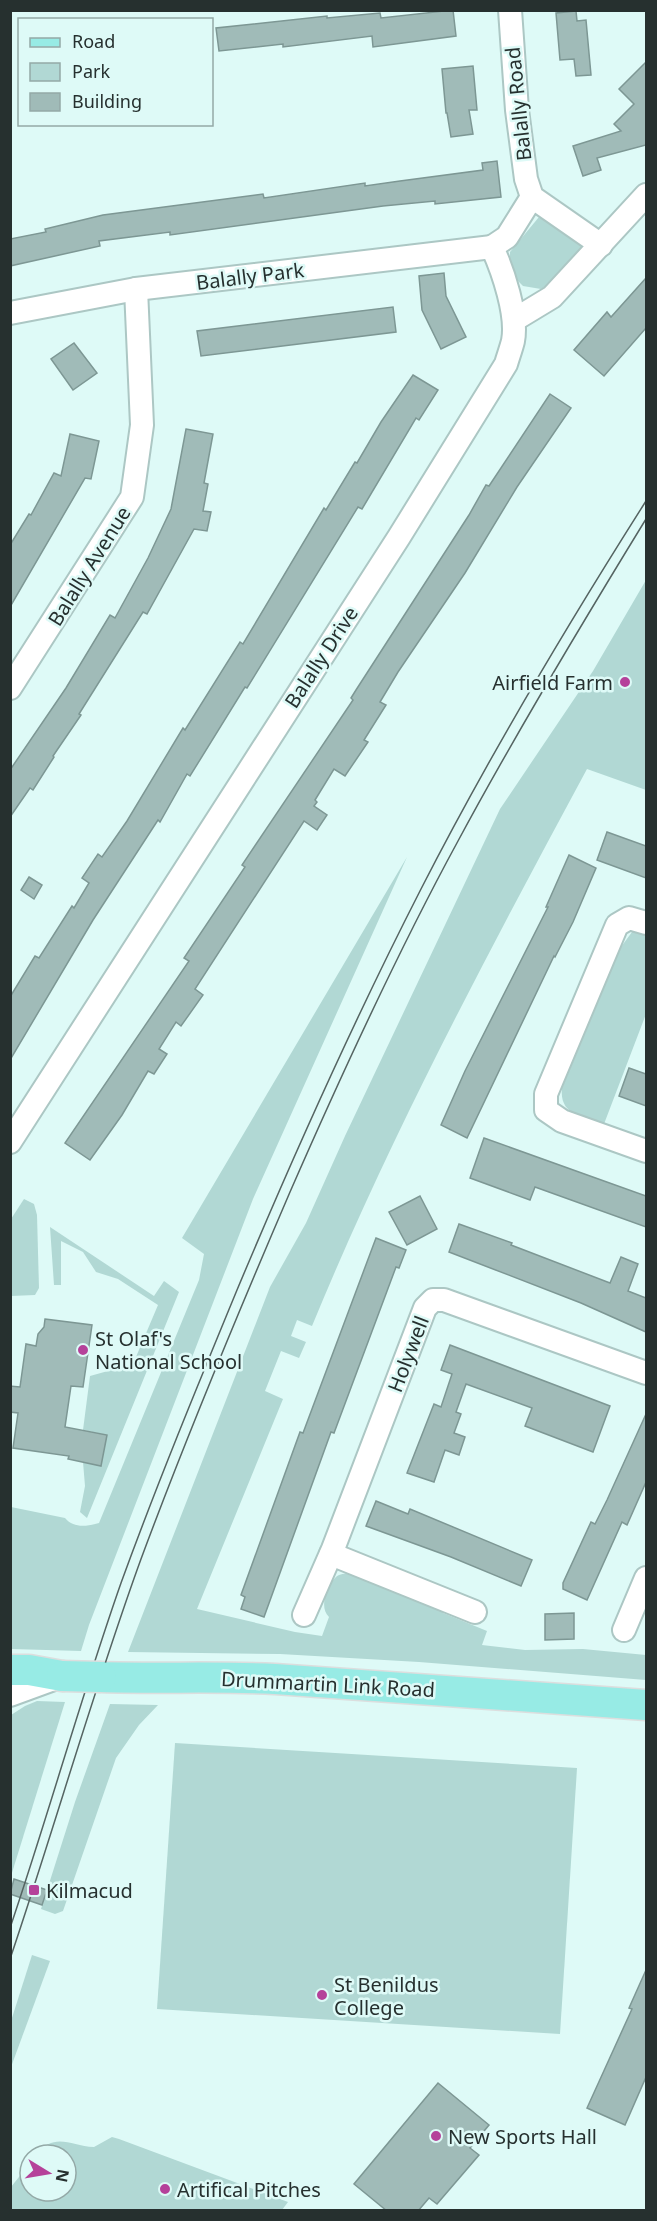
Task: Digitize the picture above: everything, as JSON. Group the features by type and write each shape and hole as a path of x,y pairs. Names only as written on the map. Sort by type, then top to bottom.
{"main road":[{"name":"Drummartin Link Road","path":"10,1670 28,1670 62,1676 165,1679 217,1676 275,1679 646,1705"}],"street":[{"name":"Balally Road","path":"510,10 517,110 526,179 532,197"},
{"path":"601,245 532,197 507,237 492,247 499,262 514,320 552,297 601,245 646,195"},
{"name":"Balally Park","path":"10,313 136,289 492,247"},
{"name":"Balally Avenue","path":"10,688 132,497 142,425 136,289"},
{"name":"Balally Drive","path":"10,1142 399,537 500,374 506,364 513,340 514,320"},
{"path":"646,923 629,918 617,925 546,1094 546,1110 562,1121 646,1151"},
{"name":"Holywell","path":"304,1615 331,1554 425,1308 433,1300 444,1300 646,1373"},
{"path":"331,1554 475,1612"},
{"path":"624,1630 646,1578"},
{"path":"10,1695 62,1676"}],"green space":[{"path":"539,217 564,230 584,251 557,280 541,289 523,286 514,277 510,262 510,252"},
{"path":"646,580 646,790 587,769 442,1044 342,1254 312,1326 297,1320 291,1336 306,1342 299,1358 281,1351 265,1391 283,1399 197,1609 322,1636 329,1617 324,1608 327,1592 336,1577 348,1573 440,1607 443,1613 487,1631 482,1645 525,1650 583,1649 646,1655 646,1680 419,1662 280,1654 128,1652 270,1287 306,1223 500,809 593,671"},
{"path":"407,857 253,1199 81,1651 11,1649 11,1507 65,1518 77,1525 86,1526 99,1523 199,1280 204,1254 182,1238"},
{"path":"632,932 646,932 646,1014 604,1124 581,1117 568,1109 562,1097 562,1088 621,947"},
{"path":"24,1199 34,1204 37,1215 39,1288 35,1295 11,1296 11,1219"},
{"path":"50,1227 154,1296 164,1281 179,1292 87,1518 80,1512 85,1486 83,1462 107,1435 83,1430 90,1376 133,1364 158,1305 118,1279 96,1272 83,1252 61,1241 61,1285 54,1285"},
{"path":"37,1701 65,1702 11,1876 11,1715"},
{"path":"110,1704 158,1705 139,1725 116,1758 63,1911 55,1914 41,1909 75,1802"},
{"path":"175,1743 577,1768 560,2034 157,2009"},
{"path":"32,1955 50,1961 11,2067 11,2021"},
{"path":"112,2137 288,2202 282,2210 11,2210 11,2187 18,2178 18,2203 78,2203 78,2145 94,2147"}],"building":[{"path":"453,10 456,36 373,47 372,36 283,47 283,44 219,51 216,28 327,16 327,18 380,13 381,18"},
{"path":"576,11 577,21 586,20 591,75 576,76 574,59 560,60 556,13"},
{"path":"646,62 646,145 597,158 601,170 583,176 573,146 621,131 614,124 634,104 619,89"},
{"path":"473,66 477,110 469,110 473,134 451,137 446,113 442,69"},
{"path":"497,161 501,197 435,204 435,201 383,206 170,235 170,232 99,241 100,246 10,266 10,239 46,232 45,229 103,215 263,194 264,198 365,183 365,186 483,170 482,163"},
{"path":"444,273 446,296 466,337 441,349 422,310 419,276"},
{"path":"646,278 646,328 604,376 574,350 607,312 611,317"},
{"path":"393,307 396,332 201,356 197,331"},
{"path":"74,343 97,373 73,390 51,359"},
{"path":"413,375 438,390 419,420 416,418 362,509 358,507 247,688 245,687 190,776 187,774 160,822 158,820 93,920 10,1060 10,997 35,956 39,958 72,906 74,908 89,883 82,878 98,854 102,857 127,821 183,728 185,730 240,642 243,644 324,508 326,510"},
{"path":"550,394 571,408 517,487 465,573 398,672 380,702 386,705 364,740 368,742 345,776 334,769 315,800 317,802 314,806 327,815 317,830 304,821 195,989 203,995 181,1026 176,1022 159,1049 167,1054 154,1074 148,1071 122,1115 90,1160 65,1143 189,961 184,958 245,867 242,865 353,700 351,698 486,485 489,486"},
{"path":"186,429 213,434 204,483 208,484 203,511 211,512 207,531 194,529 147,614 143,612 33,790 30,788 10,817 10,770 66,688 110,615 115,618 148,558 171,509"},
{"path":"70,434 99,441 91,479 85,478 10,607 10,545 29,514 31,515 54,473 61,476"},
{"path":"607,832 646,846 646,878 597,860"},
{"path":"569,855 596,868 573,922 554,956 467,1138 441,1125 465,1071 548,907 546,907"},
{"path":"29,877 42,885 34,899 21,890"},
{"path":"629,1068 646,1074 646,1106 619,1096"},
{"path":"484,1138 646,1196 646,1227 535,1187 530,1200 470,1178"},
{"path":"420,1196 437,1229 407,1245 389,1212"},
{"path":"459,1224 610,1283 621,1257 638,1264 628,1291 646,1298 646,1332 581,1303 449,1252"},
{"path":"376,1238 406,1250 399,1268 396,1267 334,1433 331,1432 264,1617 241,1609 245,1597 241,1595 300,1432 303,1433"},
{"path":"45,1319 92,1325 83,1387 71,1386 65,1427 107,1435 101,1466 68,1459 69,1456 13,1448 18,1413 10,1412 10,1386 20,1387 26,1344 36,1346 38,1334 44,1327"},
{"path":"450,1345 610,1406 593,1452 525,1426 532,1408 466,1384 456,1412 461,1414 454,1433 465,1437 459,1455 445,1450 434,1482 407,1473 434,1404 441,1407 452,1374 441,1370"},
{"path":"646,1414 646,1482 627,1525 622,1522 587,1600 563,1589 563,1583 591,1522 595,1524 607,1500"},
{"path":"376,1501 408,1514 410,1509 532,1560 521,1586 366,1526"},
{"path":"574,1613 574,1639 545,1640 545,1614"},
{"path":"14,1879 47,1890 42,1905 10,1894"},
{"path":"646,1970 646,2077 625,2125 587,2108 632,2009 629,2008"},
{"name":"New Sports Hall","path":"438,2083 489,2125 470,2148 479,2155 437,2204 429,2198 418,2211 387,2211 354,2184"}],"tram line":[{"path":"10,1928 121,1583 222,1326 303,1138 372,988 447,839 529,692 646,501"},
{"path":"10,1959 141,1559 213,1374 310,1147 391,971 458,841 550,678 646,519"}],"place":[{"name":"Airfield Farm","path":"625,682"},
{"name":"St Olaf's National School","path":"83,1350"},
{"name":"Kilmacud","path":"34,1890"},
{"name":"St Benildus College","path":"322,1995"},
{"name":"New Sports Hall","path":"436,2136"},
{"name":"Artifical Pitches","path":"165,2189"}]}
